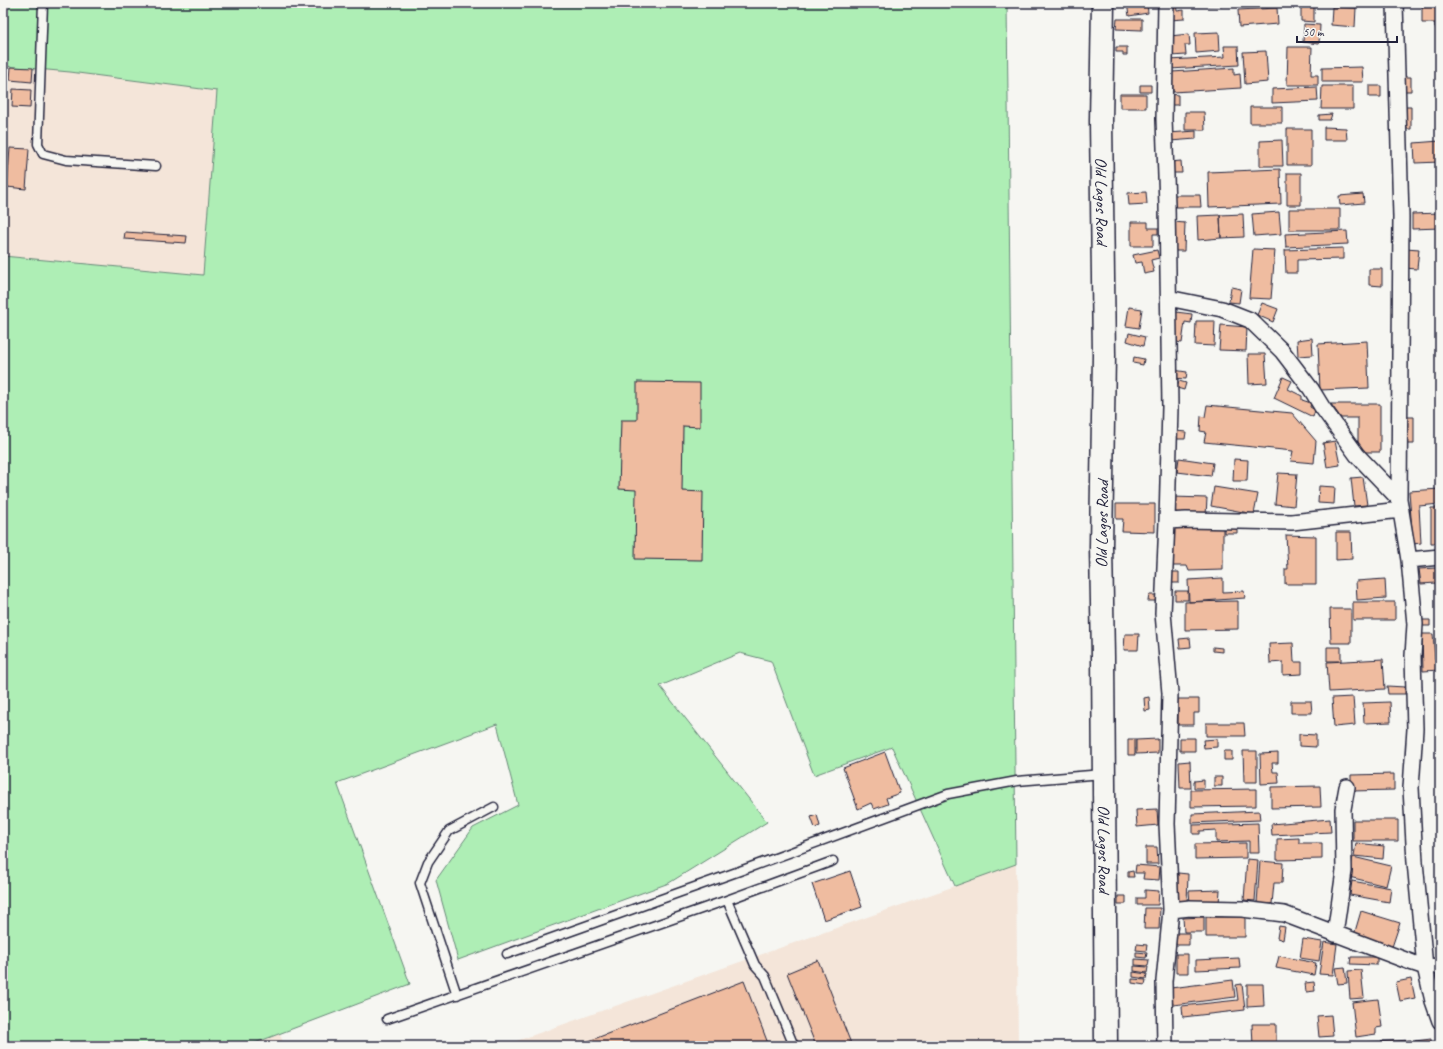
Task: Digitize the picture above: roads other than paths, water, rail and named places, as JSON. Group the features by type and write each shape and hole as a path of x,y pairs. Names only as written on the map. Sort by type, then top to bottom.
{"main road":[{"name":"Old Lagos Road","path":"1103,3 1101,121 1104,355 1101,548 1106,1046"}],"street":[{"path":"1165,1046 1164,981 1171,910 1166,824 1170,693 1163,613 1170,407 1164,118 1166,3"},
{"path":"1395,3 1401,217 1400,504 1409,560 1415,624 1413,656 1415,729 1411,788 1415,862 1433,966 1433,1001 1440,1021"},
{"path":"1168,298 1222,310 1250,320 1282,351 1311,389 1322,407 1357,455 1400,504"},
{"path":"1167,522 1186,520 1292,522 1400,504"},
{"path":"1409,560 1440,557"},
{"path":"1336,934 1344,871 1343,809 1347,787"},
{"path":"1171,910 1190,908 1242,910 1284,914 1413,963 1433,966"}],"lane":[{"path":"44,3 38,144 42,154 66,160 156,166"},
{"path":"507,954 748,868 948,794 1017,781 1104,774"},
{"path":"457,995 420,883 428,862 449,831 494,806"},
{"path":"387,1019 727,900 833,861"},
{"path":"727,900 755,965 765,976 794,1046"}]}
